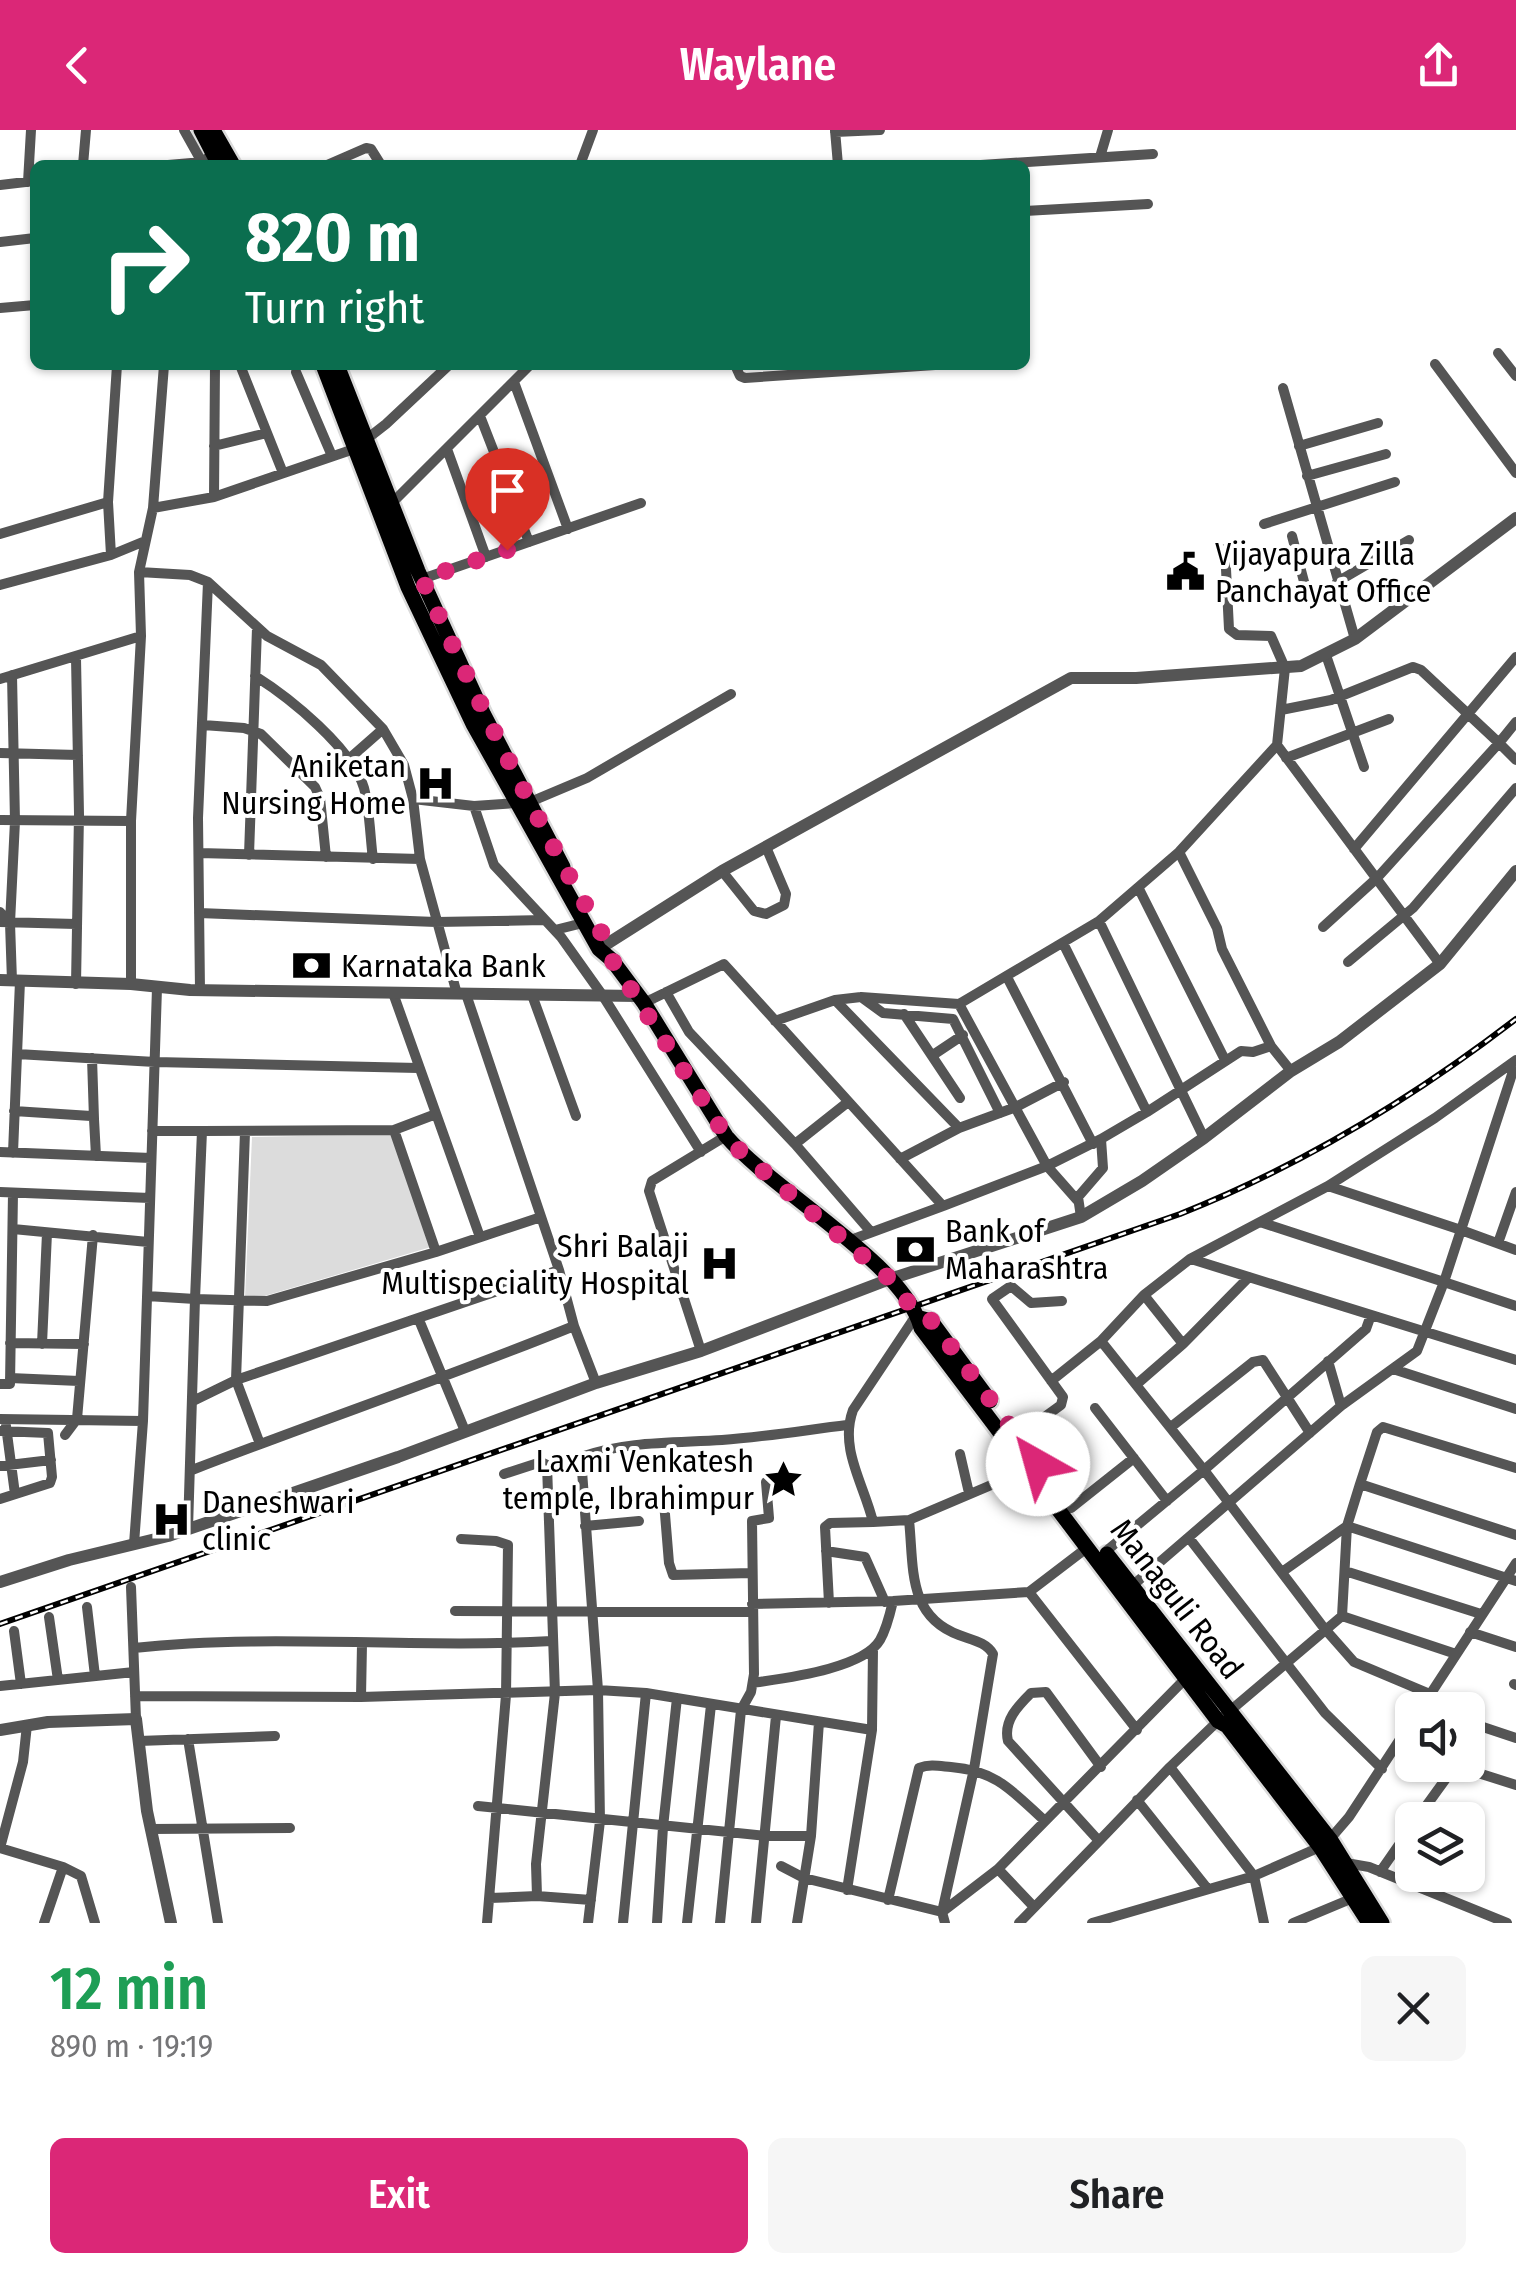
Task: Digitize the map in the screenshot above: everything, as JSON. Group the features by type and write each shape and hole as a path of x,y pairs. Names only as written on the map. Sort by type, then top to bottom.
{"main road":[{"path":"201,130 212,158"},
{"path":"212,158 213,130"},
{"name":"Managuli Road","path":"324,370 392,503 422,579 524,804 584,923 641,1000 726,1136 890,1279 919,1316 932,1321 1132,1586 1224,1716 1325,1843 1346,1863 1379,1923"},
{"name":"Managuli Road","path":"339,370 400,571 473,724 524,804 606,951"},
{"name":"Managuli Road","path":"919,1316 920,1328 1188,1676 1224,1716"},
{"name":"Managuli Road","path":"1325,1843 1353,1898 1379,1923"}],"street":[{"path":"31,130 32,160"},
{"path":"83,160 86,130"},
{"path":"184,130 212,158"},
{"path":"582,160 593,130"},
{"path":"838,160 835,131 880,130"},
{"path":"1100,157 1108,130"},
{"path":"338,160 366,148 372,149 378,160"},
{"path":"1030,162 1153,154"},
{"path":"0,185 30,181"},
{"path":"1030,211 1148,204"},
{"path":"0,242 30,239"},
{"path":"0,308 30,305"},
{"path":"1498,353 1516,376"},
{"path":"1435,364 1516,473"},
{"path":"111,555 108,502 117,370"},
{"path":"131,984 131,821 142,636 139,572 152,508 164,370"},
{"path":"214,497 215,370"},
{"path":"242,370 283,473"},
{"path":"430,370 435,380"},
{"path":"152,508 214,497 360,444 444,370"},
{"path":"392,503 525,370"},
{"path":"736,370 745,378 831,370"},
{"path":"296,372 332,456"},
{"path":"514,382 568,528"},
{"path":"1284,388 1355,639"},
{"path":"480,416 529,542"},
{"path":"1299,446 1378,423"},
{"path":"214,446 267,433"},
{"path":"447,449 486,557"},
{"path":"1307,476 1386,454"},
{"path":"1264,524 1395,482"},
{"path":"0,534 108,502"},
{"path":"422,579 641,503"},
{"path":"606,951 722,870 1071,678 1136,678 1301,666 1355,639 1516,518"},
{"path":"1292,536 1307,593 1312,596 1409,540"},
{"path":"0,585 111,555 145,541"},
{"path":"775,1022 835,1000 862,997 959,1004 1099,922 1179,852 1277,746 1286,668 1271,636 1237,635 1229,630 1225,549"},
{"path":"139,572 190,576 208,582 257,628 322,665 383,730 400,754 436,922 596,1383"},
{"path":"200,990 199,853 208,582"},
{"path":"249,855 257,628"},
{"path":"13,1154 17,1054 5,922 15,821 14,754 6,677 142,636"},
{"path":"1326,655 1364,767"},
{"path":"1354,849 1516,657"},
{"path":"76,658 76,984"},
{"path":"1281,710 1340,697 1417,668 1516,760"},
{"path":"256,676 286,698 350,758 364,788 373,860"},
{"path":"412,800 474,806 524,804 587,778 731,694"},
{"path":"1286,758 1389,719"},
{"path":"1323,927 1377,878 1516,722"},
{"path":"203,726 255,732 315,787 320,798 326,857"},
{"path":"350,758 383,730"},
{"path":"1277,746 1440,964"},
{"path":"0,753 78,755"},
{"path":"1348,962 1404,916 1516,788"},
{"path":"474,806 491,860 556,930 603,996 702,1152"},
{"path":"0,820 131,821"},
{"path":"722,870 754,911 766,914 784,905 786,894 766,847"},
{"path":"1179,852 1271,1046 1292,1071"},
{"path":"199,853 420,859"},
{"path":"0,1582 188,1529 596,1383 701,1352 890,1279 1081,1217 1204,1138 1440,964 1516,872"},
{"path":"1139,889 1225,1060"},
{"path":"0,912 5,922"},
{"path":"200,914 436,922 544,920"},
{"path":"5,922 76,924"},
{"path":"1099,922 1204,1138"},
{"path":"556,930 584,923"},
{"path":"1063,943 1147,1112"},
{"path":"10,981 200,990 603,996 641,1000 724,964 943,1206"},
{"path":"1007,977 1097,1142 1103,1168 1077,1200"},
{"path":"134,1544 143,1421 156,988"},
{"path":"666,992 689,1032 795,1144 871,1232"},
{"path":"393,993 480,1237"},
{"path":"532,995 576,1116"},
{"path":"862,997 879,1012 953,1019 1000,1113"},
{"path":"835,1000 960,1128"},
{"path":"959,1004 1047,1166 1077,1200 1081,1217"},
{"path":"904,1014 960,1098"},
{"path":"934,1055 963,1035"},
{"path":"848,1240 1047,1166 1097,1142 1241,1051 1271,1046"},
{"path":"17,1054 154,1062 418,1068"},
{"path":"92,1058 96,1156"},
{"path":"1050,1381 1102,1341 1144,1295 1190,1259 1328,1186 1516,1061"},
{"path":"1132,1586 1341,1406 1417,1351 1444,1282 1516,1061"},
{"path":"900,1159 1064,1082"},
{"path":"795,1144 848,1102"},
{"path":"14,1111 87,1115 94,1119"},
{"path":"152,1131 394,1130 436,1114"},
{"path":"394,1130 436,1252"},
{"path":"188,1529 202,1132"},
{"path":"245,1132 236,1380 260,1444"},
{"path":"701,1352 648,1191 652,1181 726,1136"},
{"path":"0,1152 151,1158"},
{"path":"1328,1186 1516,1250"},
{"path":"0,1192 150,1198"},
{"path":"13,1192 10,1343 5,1381 79,1382"},
{"path":"1498,1244 1516,1192"},
{"path":"146,1296 266,1301 541,1217"},
{"path":"1263,1222 1516,1306"},
{"path":"12,1229 148,1242"},
{"path":"42,1344 47,1232"},
{"path":"65,1435 77,1420 92,1236"},
{"path":"1190,1259 1516,1360"},
{"path":"193,1401 236,1380 559,1270"},
{"path":"1137,1384 1249,1278"},
{"path":"1016,1437 1063,1402 992,1299 1011,1286 1031,1304 1062,1301"},
{"path":"1144,1295 1182,1344"},
{"path":"1105,1552 1366,1329 1371,1315"},
{"path":"873,1522 865,1490 852,1466 848,1425 853,1410 919,1316"},
{"path":"419,1320 465,1430"},
{"path":"192,1470 444,1379 574,1326"},
{"path":"1102,1341 1354,1662 1425,1692"},
{"path":"10,1343 84,1344"},
{"path":"1171,1427 1263,1360 1310,1433"},
{"path":"1328,1361 1341,1406"},
{"path":"1392,1369 1516,1408"},
{"path":"1095,1408 1167,1501"},
{"path":"3,1425 143,1421"},
{"path":"0,1499 50,1483 51,1460 48,1433 3,1425"},
{"path":"3,1425 6,1465 15,1494"},
{"path":"588,1923 600,1821 598,1690 579,1465 584,1456 678,1441 724,1440 848,1425"},
{"path":"1342,1616 1347,1526 1377,1432 1383,1428 1516,1468"},
{"path":"960,1454 969,1493"},
{"path":"1071,1508 1134,1458"},
{"path":"6,1465 51,1460"},
{"path":"504,1474 544,1462 548,1465 555,1694 536,1896"},
{"path":"829,1603 825,1530 830,1524 909,1520 1029,1469"},
{"path":"720,1923 741,1710 753,1683 752,1521 769,1518 766,1482"},
{"path":"1360,1484 1516,1535"},
{"path":"664,1502 673,1574 751,1573"},
{"path":"909,1520 918,1600 927,1615 944,1630 988,1646 993,1654 944,1917"},
{"path":"585,1526 640,1521"},
{"path":"1282,1572 1347,1526"},
{"path":"1347,1526 1511,1579"},
{"path":"1189,1538 1284,1664 1325,1713 1382,1769"},
{"path":"461,1540 508,1544 506,1694 487,1923"},
{"path":"455,1612 752,1608 1029,1592 1088,1547"},
{"path":"753,1683 820,1671 873,1648 881,1639 889,1601 865,1557 826,1551"},
{"path":"1431,1692 1481,1614 1511,1579 1516,1562"},
{"path":"1345,1571 1481,1614"},
{"path":"131,1587 136,1719 151,1829 171,1923"},
{"path":"1029,1592 1138,1730"},
{"path":"87,1608 95,1676"},
{"path":"1019,1923 1224,1716 1342,1616"},
{"path":"1342,1616 1456,1654"},
{"path":"49,1617 58,1680"},
{"path":"14,1631 20,1684"},
{"path":"1470,1632 1516,1648"},
{"path":"134,1648 207,1642 552,1641"},
{"path":"361,1698 362,1644"},
{"path":"847,1890 872,1730 873,1648"},
{"path":"0,1686 134,1672"},
{"path":"944,1917 998,1869 1188,1676"},
{"path":"135,1696 361,1698 598,1690 646,1693 872,1730"},
{"path":"1099,1841 1006,1738 1013,1712 1031,1693 1046,1692 1101,1767"},
{"path":"623,1923 646,1693"},
{"path":"657,1923 677,1698"},
{"path":"687,1923 710,1704"},
{"path":"756,1923 776,1716"},
{"path":"0,1730 136,1719"},
{"path":"796,1923 811,1836 818,1722"},
{"path":"27,1725 23,1762 0,1848 80,1876 95,1923"},
{"path":"1485,1728 1516,1738"},
{"path":"139,1741 275,1736"},
{"path":"188,1739 218,1923"},
{"path":"1092,1923 1254,1876 1325,1843 1395,1749"},
{"path":"888,1900 919,1768 927,1765 974,1769 995,1777 1044,1821"},
{"path":"1170,1768 1254,1876 1264,1923"},
{"path":"1485,1775 1516,1785"},
{"path":"1138,1800 1207,1888"},
{"path":"478,1806 726,1833 811,1836"},
{"path":"151,1829 290,1828"},
{"path":"1380,1872 1395,1850"},
{"path":"1346,1863 1380,1872 1507,1923"},
{"path":"782,1866 804,1878 944,1917"},
{"path":"44,1923 64,1868"},
{"path":"998,1869 1034,1907"},
{"path":"490,1898 591,1900"},
{"path":"1293,1923 1353,1898"}],"shaded area":[{"path":"391,1134 431,1247 261,1297 245,1298 252,1137"}],"railway":[{"path":"0,1624 1180,1214 1269,1174 1355,1128 1516,1019"}],"place":[{"name":"Vijayapura Zilla Panchayat Office","path":"1185,572"},
{"name":"Aniketan Nursing Home","path":"436,784"},
{"name":"Karnataka Bank","path":"311,966"},
{"name":"Bank of Maharashtra","path":"915,1249"},
{"name":"Shri Balaji Multispeciality Hospital","path":"719,1264"},
{"name":"Laxmi Venkatesh temple, Ibrahimpur","path":"784,1479"},
{"name":"Daneshwari clinic","path":"172,1520"}],"route":[{"path":"507,550 422,579 484,716 560,863 608,944 612,960 726,1136 890,1279 920,1318 932,1321 1038,1464"}]}
